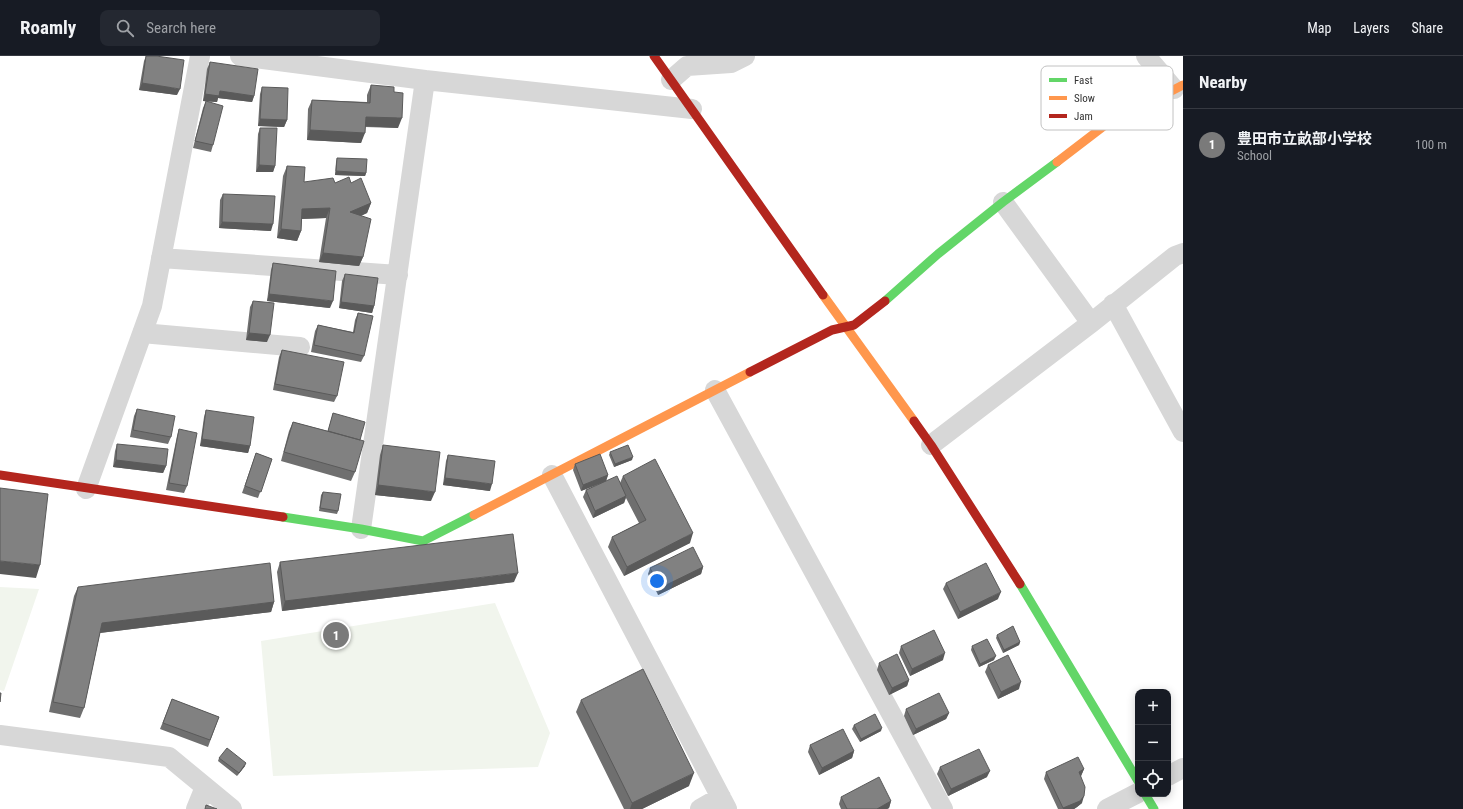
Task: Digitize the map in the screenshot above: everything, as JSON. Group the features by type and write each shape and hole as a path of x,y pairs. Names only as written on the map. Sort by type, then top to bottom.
{"street":[{"path":"86,489 152,306 200,56"},
{"path":"240,56 425,80 692,109"},
{"path":"654,56 846,328 931,445 1031,602 1135,776"},
{"path":"671,80 687,66 731,63 745,56"},
{"path":"1146,56 1156,66"},
{"path":"361,529 425,80"},
{"path":"0,475 361,529 423,541 832,330 854,325 886,300 938,254 1003,202 1099,130"},
{"path":"1003,202 1091,323"},
{"path":"931,445 1091,323 1175,256 1183,253"},
{"path":"161,258 398,275"},
{"path":"1114,304 1183,432"},
{"path":"142,333 300,347"},
{"path":"715,390 943,809"},
{"path":"552,475 724,803 700,809"},
{"path":"1,738 169,756 232,809"},
{"path":"1171,774 1183,768"},
{"path":"196,809 205,787"},
{"path":"1107,809 1135,795"},
{"path":"1147,797 1154,809"}],"shaded area":[{"path":"0,587 39,589 4,691 0,690"},
{"path":"495,603 550,733 538,767 273,776 261,641"}],"building":[{"path":"146,56 184,60 180,89 142,83"},
{"path":"210,62 258,69 254,96 220,91 219,96 205,94"},
{"path":"371,85 394,87 394,92 403,93 402,118 366,117 365,133 310,130 312,100 370,103"},
{"path":"262,87 288,88 287,120 260,119"},
{"path":"206,101 223,106 213,145 195,141"},
{"path":"260,128 277,128 275,166 259,165"},
{"path":"337,158 367,159 366,173 336,171"},
{"path":"287,166 305,167 304,182 333,178 335,183 349,177 351,183 361,178 371,203 350,212 371,219 363,257 323,253 330,208 302,209 301,231 281,229"},
{"path":"223,194 275,196 273,224 222,222"},
{"path":"273,263 336,271 333,301 269,294"},
{"path":"345,274 378,278 374,306 341,302"},
{"path":"253,301 274,303 270,335 249,333"},
{"path":"358,313 373,316 364,356 314,345 318,325 354,333"},
{"path":"282,350 344,362 337,396 275,384"},
{"path":"137,409 175,416 171,437 133,430"},
{"path":"206,410 254,417 250,446 202,439"},
{"path":"333,413 365,422 360,440 328,431"},
{"path":"293,422 364,441 355,472 284,452"},
{"path":"179,429 197,433 187,486 169,483"},
{"path":"117,444 168,449 166,466 116,460"},
{"path":"383,445 440,452 435,492 378,485"},
{"path":"628,445 633,457 615,464 610,452"},
{"path":"256,453 272,459 261,492 245,486"},
{"path":"600,454 608,475 583,485 575,464"},
{"path":"448,455 495,461 492,484 445,478"},
{"path":"655,459 693,533 627,567 612,537 646,520 623,476"},
{"path":"617,476 626,496 595,511 586,490"},
{"path":"0,488 48,494 40,565 0,561"},
{"path":"323,492 341,494 338,511 320,508"},
{"path":"513,534 518,573 285,601 280,562"},
{"path":"693,547 703,567 660,588 650,568"},
{"path":"270,563 274,602 102,623 84,708 53,702 78,587"},
{"path":"986,563 1001,592 960,612 946,583"},
{"path":"1013,626 1020,642 1004,650 997,635"},
{"path":"934,630 945,653 912,669 901,646"},
{"path":"987,639 996,656 980,664 972,646"},
{"path":"897,654 909,680 892,688 879,663"},
{"path":"1008,655 1021,682 1001,692 988,665"},
{"path":"643,669 694,773 632,803 581,700"},
{"path":"939,693 949,713 916,729 906,709"},
{"path":"172,699 219,717 210,740 163,723"},
{"path":"875,714 882,728 861,739 854,725"},
{"path":"843,729 854,751 822,768 810,745"},
{"path":"227,748 246,763 239,773 219,758"},
{"path":"979,749 990,771 951,789 940,767"},
{"path":"1078,757 1084,769 1079,772 1085,787 1084,796 1080,801 1063,808 1046,772"},
{"path":"879,777 891,801 877,809 847,809 841,797"},
{"path":"206,805 217,809 205,809"}],"traffic: fast":[{"path":"885,301 938,254 1003,202 1057,162"},
{"path":"283,517 361,529 423,541 474,515"},
{"path":"1020,584 1135,776"},
{"path":"1147,797 1154,809"}],"traffic: slow":[{"path":"1173,90 1183,85"},
{"path":"1057,162 1099,130"},
{"path":"823,295 914,421"},
{"path":"474,515 750,372"}],"traffic: jam":[{"path":"654,56 823,295"},
{"path":"750,372 832,330 854,325 885,301"},
{"path":"914,421 1020,584"},
{"path":"0,475 283,517"}],"place":[{"name":"豊田市立畝部小学校","path":"336,635"}]}
